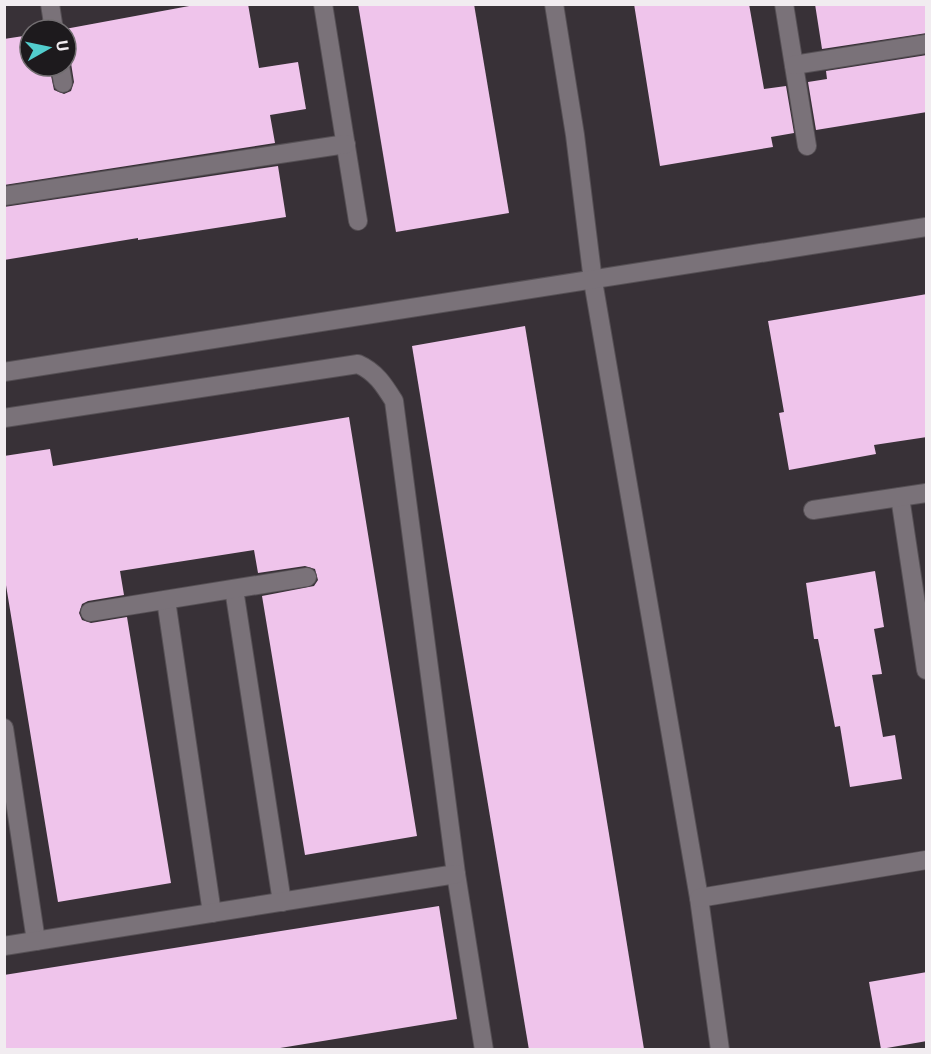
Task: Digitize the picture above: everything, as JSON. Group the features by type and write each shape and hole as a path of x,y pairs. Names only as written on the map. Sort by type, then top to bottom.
{"street":[{"path":"323,4 358,221"},
{"path":"554,4 589,239 593,281 699,898 720,1050"},
{"path":"784,4 807,146"},
{"path":"794,65 927,44"},
{"path":"4,196 346,144"},
{"path":"4,372 927,227"},
{"path":"4,418 358,364 371,370 382,381 394,402 456,874 484,1050"},
{"path":"813,510 927,493"},
{"path":"900,497 927,670"},
{"path":"90,612 307,578"},
{"path":"234,589 282,902"},
{"path":"166,600 212,913"},
{"path":"4,728 36,941"},
{"path":"699,898 927,860"},
{"path":"4,946 456,874"}],"building":[{"path":"200,4 248,4 259,68 298,62 306,109 270,115 275,143 4,185 4,39 18,37 18,78 52,78 54,90 64,94 71,91 73,78 78,78 78,27"},
{"path":"358,4 474,4 509,213 396,232"},
{"path":"634,4 701,4 707,6 749,4 764,89 786,86 794,133 771,137 773,147 660,166"},
{"path":"815,4 927,4 927,33 822,49"},
{"path":"927,55 927,112 816,130 808,82 827,79 826,71"},
{"path":"278,166 286,217 4,260 4,207"},
{"path":"927,294 927,437 874,445 876,454 789,470 779,413 784,412 768,321"},
{"path":"525,326 644,1049 529,1050 449,571 412,346"},
{"path":"349,417 417,836 305,855 262,596 314,586 318,580 315,569 305,566 258,573 254,550 120,571 124,595 88,601 82,604 79,613 82,620 91,623 127,617 171,883 58,902 4,573 4,456 50,449 53,466"},
{"path":"875,571 884,627 874,629 882,674 872,675 883,737 895,735 902,779 850,787 840,726 835,727 818,639 814,639 806,583"},
{"path":"439,906 457,1019 268,1050 4,1050 4,975"},
{"path":"927,972 927,1041 881,1049 869,982"}]}
